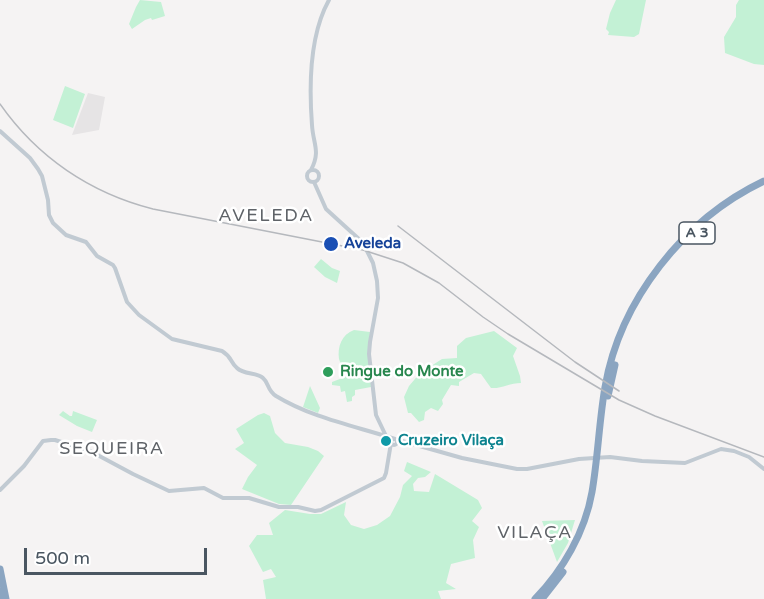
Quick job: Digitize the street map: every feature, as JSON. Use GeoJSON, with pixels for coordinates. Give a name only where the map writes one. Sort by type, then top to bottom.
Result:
{"type":"FeatureCollection","features":[{"type":"Feature","properties":{"kind":"highway","name":"A 3"},"geometry":{"type":"LineString","coordinates":[[535,599],[567,557],[586,514],[592,493],[604,407],[621,347],[643,296],[667,257],[696,228],[736,197],[764,182]]}},
{"type":"Feature","properties":{"kind":"highway","name":"A 3"},"geometry":{"type":"LineString","coordinates":[[643,296],[669,262],[698,231],[737,201],[764,186]]}},
{"type":"Feature","properties":{"kind":"highway","name":"A 3"},"geometry":{"type":"LineString","coordinates":[[542,599],[571,560],[591,515],[599,474],[604,407]]}},
{"type":"Feature","properties":{"kind":"highway"},"geometry":{"type":"LineString","coordinates":[[0,569],[6,599]]}},
{"type":"Feature","properties":{"kind":"highway"},"geometry":{"type":"LineString","coordinates":[[0,591],[1,599]]}},
{"type":"Feature","properties":{"kind":"street"},"geometry":{"type":"LineString","coordinates":[[329,0],[319,28],[314,52],[311,105],[316,148],[314,164],[307,178],[315,183],[326,209],[360,240],[373,263],[378,298],[369,354],[376,415],[386,436]]}},
{"type":"Feature","properties":{"kind":"street"},"geometry":{"type":"LineString","coordinates":[[0,130],[30,158],[42,176],[49,215],[53,223],[66,234],[86,242],[97,256],[116,268],[124,294],[139,315],[172,339],[222,351],[229,355],[237,369],[263,378],[273,394],[322,417],[386,436],[394,442],[407,443],[462,458],[517,469],[610,457],[679,463],[692,461],[716,450],[727,449],[748,457],[764,469]]}},
{"type":"Feature","properties":{"kind":"street"},"geometry":{"type":"LineString","coordinates":[[314,164],[319,176],[315,183]]}},
{"type":"Feature","properties":{"kind":"street"},"geometry":{"type":"LineString","coordinates":[[311,170],[316,171]]}},
{"type":"Feature","properties":{"kind":"street"},"geometry":{"type":"LineString","coordinates":[[0,490],[24,466],[43,441],[56,440],[90,451],[169,491],[204,488],[223,498],[249,498],[279,507],[298,507],[315,511],[327,508],[384,478],[394,442]]}},
{"type":"Feature","properties":{"kind":"shaded area"},"geometry":{"type":"Polygon","coordinates":[[[88,93],[105,97],[99,130],[72,135],[88,93]]]}},
{"type":"Feature","properties":{"kind":"green space"},"geometry":{"type":"Polygon","coordinates":[[[140,0],[161,2],[165,16],[145,20],[132,29],[129,24],[140,0]]]}},
{"type":"Feature","properties":{"kind":"green space"},"geometry":{"type":"Polygon","coordinates":[[[616,0],[646,0],[639,34],[634,37],[608,35],[609,32],[606,29],[616,0]]]}},
{"type":"Feature","properties":{"kind":"green space"},"geometry":{"type":"Polygon","coordinates":[[[739,0],[764,0],[764,65],[754,64],[725,53],[724,37],[736,17],[736,5],[739,0]]]}},
{"type":"Feature","properties":{"kind":"green space"},"geometry":{"type":"Polygon","coordinates":[[[65,86],[85,94],[73,128],[53,120],[65,86]]]}},
{"type":"Feature","properties":{"kind":"green space"},"geometry":{"type":"Polygon","coordinates":[[[321,259],[340,271],[337,283],[325,277],[314,267],[321,259]]]}},
{"type":"Feature","properties":{"kind":"green space"},"geometry":{"type":"Polygon","coordinates":[[[354,330],[370,332],[368,349],[371,387],[355,390],[352,401],[347,402],[345,391],[341,392],[340,386],[332,385],[332,382],[345,377],[339,359],[339,350],[343,338],[354,330]]]}},
{"type":"Feature","properties":{"kind":"green space"},"geometry":{"type":"Polygon","coordinates":[[[494,331],[517,348],[513,356],[521,383],[491,388],[481,374],[474,373],[459,382],[459,386],[451,385],[438,411],[431,408],[425,412],[424,420],[419,422],[411,413],[408,413],[404,397],[409,386],[420,373],[442,359],[457,358],[457,346],[466,338],[494,331]]]}},
{"type":"Feature","properties":{"kind":"green space"},"geometry":{"type":"Polygon","coordinates":[[[310,386],[320,408],[318,413],[303,407],[310,386]]]}},
{"type":"Feature","properties":{"kind":"green space"},"geometry":{"type":"Polygon","coordinates":[[[63,411],[70,416],[73,411],[97,420],[92,432],[59,415],[63,411]]]}},
{"type":"Feature","properties":{"kind":"green space"},"geometry":{"type":"Polygon","coordinates":[[[264,413],[270,416],[275,433],[285,443],[308,447],[324,456],[291,505],[279,504],[242,489],[257,465],[235,449],[244,443],[236,429],[264,413]]]}},
{"type":"Feature","properties":{"kind":"green space"},"geometry":{"type":"Polygon","coordinates":[[[407,462],[431,472],[425,477],[418,478],[413,484],[414,491],[429,492],[435,474],[478,500],[482,508],[472,521],[479,527],[473,540],[475,558],[451,564],[446,583],[456,589],[438,591],[441,599],[266,599],[263,580],[276,577],[271,569],[263,572],[249,546],[257,535],[273,535],[269,523],[285,510],[321,514],[346,502],[344,515],[351,525],[364,529],[377,525],[390,516],[400,497],[403,485],[412,476],[404,471],[407,462]]]}},
{"type":"Feature","properties":{"kind":"green space"},"geometry":{"type":"Polygon","coordinates":[[[575,520],[568,543],[557,562],[542,521],[575,520]]]}},
{"type":"Feature","properties":{"kind":"railway"},"geometry":{"type":"LineString","coordinates":[[0,104],[31,141],[48,156],[87,183],[108,193],[153,209],[363,250],[403,263],[439,283],[508,334],[619,400],[764,457]]}},
{"type":"Feature","properties":{"kind":"railway"},"geometry":{"type":"LineString","coordinates":[[398,226],[575,362],[619,391]]}},
{"type":"Feature","properties":{"kind":"place","name":"Aveleda"},"geometry":{"type":"Point","coordinates":[331,244]}},
{"type":"Feature","properties":{"kind":"place","name":"Ringue do Monte"},"geometry":{"type":"Point","coordinates":[328,372]}},
{"type":"Feature","properties":{"kind":"place","name":"Cruzeiro Vilaça"},"geometry":{"type":"Point","coordinates":[386,441]}},
{"type":"Feature","properties":{"kind":"district","name":"AVELEDA"},"geometry":{"type":"Point","coordinates":[266,216]}},
{"type":"Feature","properties":{"kind":"district","name":"SEQUEIRA"},"geometry":{"type":"Point","coordinates":[112,449]}},
{"type":"Feature","properties":{"kind":"district","name":"VILAÇA"},"geometry":{"type":"Point","coordinates":[535,533]}}]}
